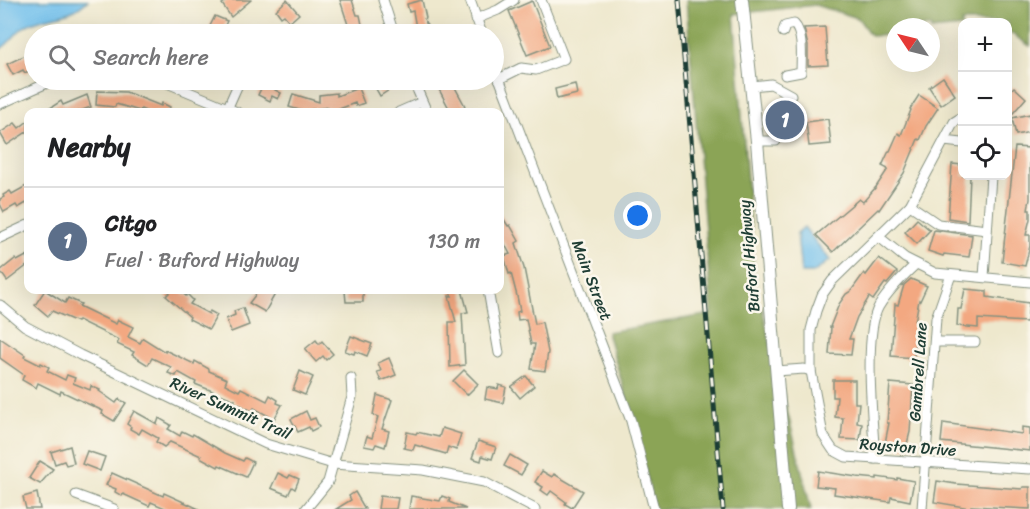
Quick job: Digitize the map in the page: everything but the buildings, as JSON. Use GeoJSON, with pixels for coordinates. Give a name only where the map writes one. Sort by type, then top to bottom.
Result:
{"type":"FeatureCollection","features":[{"type":"Feature","properties":{"kind":"main road","name":"Buford Highway"},"geometry":{"type":"LineString","coordinates":[[742,0],[757,141],[788,509]]}},
{"type":"Feature","properties":{"kind":"street"},"geometry":{"type":"LineString","coordinates":[[383,0],[391,24]]}},
{"type":"Feature","properties":{"kind":"street"},"geometry":{"type":"LineString","coordinates":[[470,0],[478,24]]}},
{"type":"Feature","properties":{"kind":"street"},"geometry":{"type":"LineString","coordinates":[[476,19],[514,0]]}},
{"type":"Feature","properties":{"kind":"street"},"geometry":{"type":"LineString","coordinates":[[504,76],[521,68],[536,70],[564,59],[541,0]]}},
{"type":"Feature","properties":{"kind":"street"},"geometry":{"type":"LineString","coordinates":[[752,86],[771,84],[785,72],[801,72],[798,28],[794,24],[785,26],[783,32]]}},
{"type":"Feature","properties":{"kind":"street"},"geometry":{"type":"LineString","coordinates":[[771,84],[791,95]]}},
{"type":"Feature","properties":{"kind":"street"},"geometry":{"type":"LineString","coordinates":[[0,104],[32,90]]}},
{"type":"Feature","properties":{"kind":"street"},"geometry":{"type":"LineString","coordinates":[[185,90],[228,107],[236,90]]}},
{"type":"Feature","properties":{"kind":"street"},"geometry":{"type":"LineString","coordinates":[[417,90],[425,108]]}},
{"type":"Feature","properties":{"kind":"street","name":"Main Street"},"geometry":{"type":"LineString","coordinates":[[503,90],[631,421],[654,509]]}},
{"type":"Feature","properties":{"kind":"street"},"geometry":{"type":"LineString","coordinates":[[408,108],[422,102]]}},
{"type":"Feature","properties":{"kind":"street","name":"Royston Drive"},"geometry":{"type":"LineString","coordinates":[[958,120],[954,122],[910,205],[842,271],[822,295],[810,330],[811,371],[823,435],[828,445],[846,457],[1030,470]]}},
{"type":"Feature","properties":{"kind":"street"},"geometry":{"type":"LineString","coordinates":[[757,141],[776,141]]}},
{"type":"Feature","properties":{"kind":"street"},"geometry":{"type":"LineString","coordinates":[[944,141],[958,143]]}},
{"type":"Feature","properties":{"kind":"street"},"geometry":{"type":"LineString","coordinates":[[984,277],[991,180]]}},
{"type":"Feature","properties":{"kind":"street"},"geometry":{"type":"LineString","coordinates":[[910,205],[944,226],[987,230]]}},
{"type":"Feature","properties":{"kind":"street"},"geometry":{"type":"LineString","coordinates":[[0,238],[24,227]]}},
{"type":"Feature","properties":{"kind":"street"},"geometry":{"type":"LineString","coordinates":[[879,237],[905,258],[935,273],[1030,282]]}},
{"type":"Feature","properties":{"kind":"street"},"geometry":{"type":"LineString","coordinates":[[875,459],[870,347],[872,325],[878,307],[896,283],[916,264]]}},
{"type":"Feature","properties":{"kind":"street","name":"Gambrell Lane"},"geometry":{"type":"LineString","coordinates":[[922,509],[934,342],[938,310],[951,275]]}},
{"type":"Feature","properties":{"kind":"street"},"geometry":{"type":"LineString","coordinates":[[489,294],[499,353]]}},
{"type":"Feature","properties":{"kind":"street","name":"River Summit Trail"},"geometry":{"type":"LineString","coordinates":[[0,306],[25,326],[100,365],[266,444],[333,464],[423,470],[484,482],[535,509]]}},
{"type":"Feature","properties":{"kind":"street"},"geometry":{"type":"LineString","coordinates":[[934,342],[975,342]]}},
{"type":"Feature","properties":{"kind":"street"},"geometry":{"type":"LineString","coordinates":[[776,371],[804,369],[811,371]]}},
{"type":"Feature","properties":{"kind":"street"},"geometry":{"type":"LineString","coordinates":[[306,509],[328,482],[352,397],[351,378]]}},
{"type":"Feature","properties":{"kind":"street"},"geometry":{"type":"LineString","coordinates":[[76,495],[114,509]]}},
{"type":"Feature","properties":{"kind":"green space"},"geometry":{"type":"Polygon","coordinates":[[[686,0],[1030,0],[1030,46],[1012,34],[1012,18],[958,18],[958,27],[940,29],[940,18],[886,18],[886,35],[871,36],[858,18],[815,5],[734,14],[757,308],[762,308],[811,509],[654,509],[636,430],[607,332],[712,314],[686,0]]]}},
{"type":"Feature","properties":{"kind":"water"},"geometry":{"type":"Polygon","coordinates":[[[0,0],[88,0],[73,11],[24,24],[24,27],[0,49],[0,0]]]}},
{"type":"Feature","properties":{"kind":"water"},"geometry":{"type":"Polygon","coordinates":[[[804,227],[830,260],[813,273],[801,273],[797,233],[804,227]]]}},
{"type":"Feature","properties":{"kind":"railway"},"geometry":{"type":"LineString","coordinates":[[679,0],[723,509]]}},
{"type":"Feature","properties":{"kind":"place","name":"Citgo"},"geometry":{"type":"Point","coordinates":[785,120]}}]}
